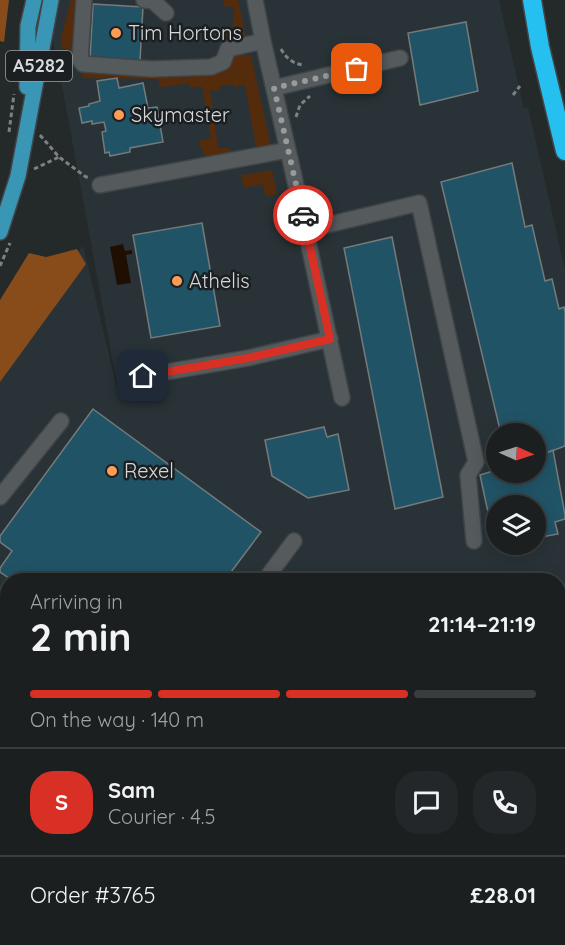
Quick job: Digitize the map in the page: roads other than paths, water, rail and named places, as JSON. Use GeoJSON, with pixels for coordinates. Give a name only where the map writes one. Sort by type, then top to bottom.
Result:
{"type":"FeatureCollection","features":[{"type":"Feature","properties":{"kind":"highway"},"geometry":{"type":"LineString","coordinates":[[526,0],[540,47],[565,151]]}},
{"type":"Feature","properties":{"kind":"highway"},"geometry":{"type":"LineString","coordinates":[[532,0],[540,47]]}},
{"type":"Feature","properties":{"kind":"main road","name":"A5282"},"geometry":{"type":"LineString","coordinates":[[33,134],[28,26],[34,0]]}},
{"type":"Feature","properties":{"kind":"main road","name":"A5282"},"geometry":{"type":"LineString","coordinates":[[0,232],[33,134],[51,0]]}},
{"type":"Feature","properties":{"kind":"street"},"geometry":{"type":"LineString","coordinates":[[84,0],[80,60],[82,64],[151,69],[211,67],[223,62],[228,49],[263,41]]}},
{"type":"Feature","properties":{"kind":"street"},"geometry":{"type":"LineString","coordinates":[[144,0],[153,1],[165,12]]}},
{"type":"Feature","properties":{"kind":"street"},"geometry":{"type":"LineString","coordinates":[[255,0],[293,172],[312,228],[342,398]]}},
{"type":"Feature","properties":{"kind":"street"},"geometry":{"type":"LineString","coordinates":[[274,88],[400,58]]}},
{"type":"Feature","properties":{"kind":"street"},"geometry":{"type":"LineString","coordinates":[[100,185],[288,150]]}},
{"type":"Feature","properties":{"kind":"street"},"geometry":{"type":"LineString","coordinates":[[312,228],[419,203],[477,462],[468,475],[474,540]]}},
{"type":"Feature","properties":{"kind":"street"},"geometry":{"type":"LineString","coordinates":[[143,376],[248,358],[330,339]]}},
{"type":"Feature","properties":{"kind":"street"},"geometry":{"type":"LineString","coordinates":[[0,497],[61,421]]}},
{"type":"Feature","properties":{"kind":"street"},"geometry":{"type":"LineString","coordinates":[[270,573],[294,541]]}},
{"type":"Feature","properties":{"kind":"place","name":"Tim Hortons"},"geometry":{"type":"Point","coordinates":[116,33]}},
{"type":"Feature","properties":{"kind":"place","name":"Skymaster"},"geometry":{"type":"Point","coordinates":[119,115]}},
{"type":"Feature","properties":{"kind":"place","name":"Athelis"},"geometry":{"type":"Point","coordinates":[177,281]}},
{"type":"Feature","properties":{"kind":"place","name":"Rexel"},"geometry":{"type":"Point","coordinates":[112,471]}}]}
